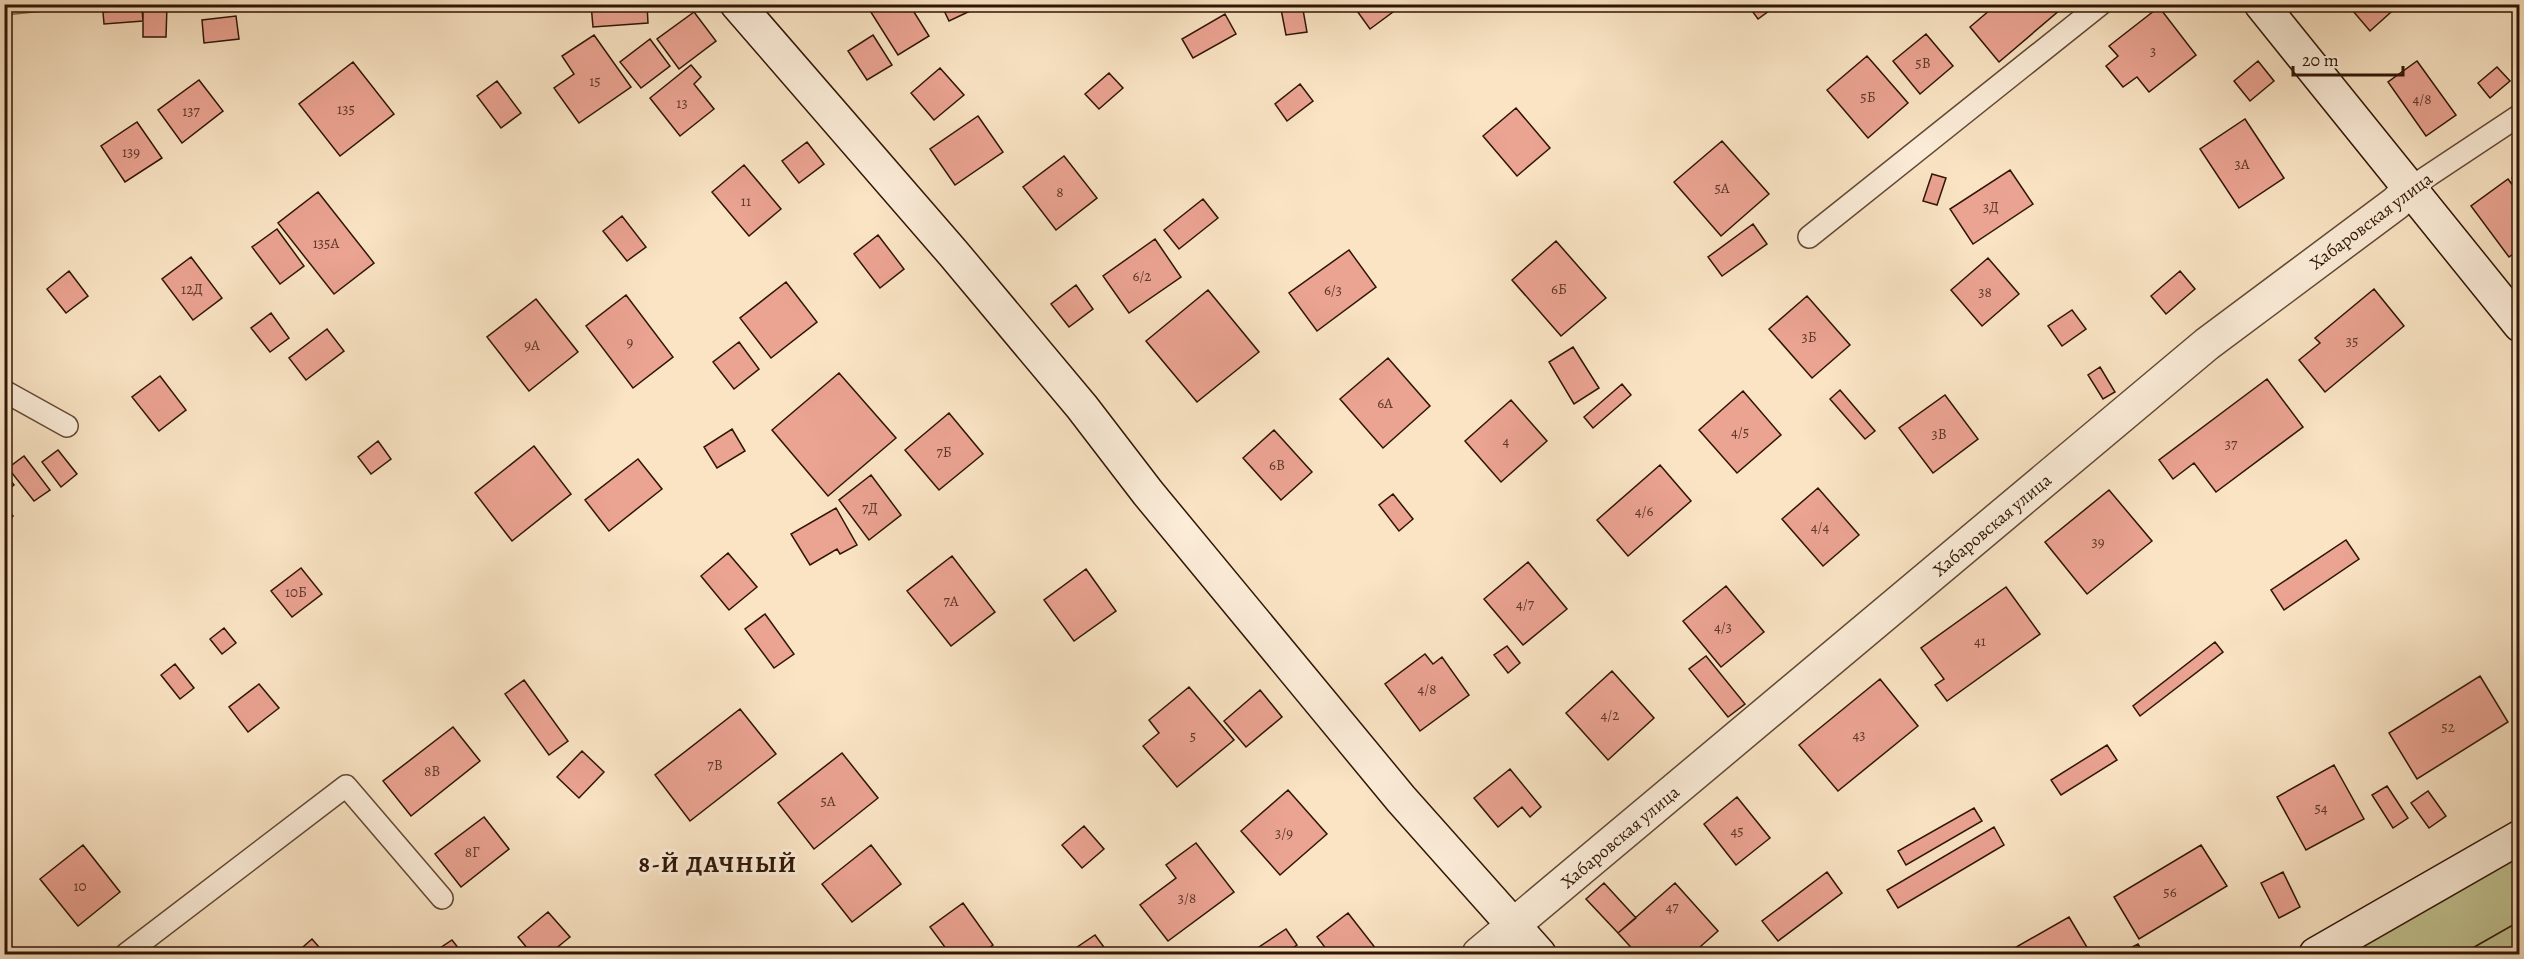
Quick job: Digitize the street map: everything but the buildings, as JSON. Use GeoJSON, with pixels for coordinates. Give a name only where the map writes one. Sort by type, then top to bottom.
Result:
{"type":"FeatureCollection","features":[{"type":"Feature","properties":{"kind":"main road"},"geometry":{"type":"LineString","coordinates":[[737,4],[953,253],[1082,407],[1148,493],[1401,799],[1539,954]]}},
{"type":"Feature","properties":{"kind":"main road"},"geometry":{"type":"LineString","coordinates":[[2261,4],[2517,317]]}},
{"type":"Feature","properties":{"kind":"main road","name":"Хабаровская улица"},"geometry":{"type":"LineString","coordinates":[[1479,954],[2207,344],[2396,203],[2410,188]]}},
{"type":"Feature","properties":{"kind":"main road"},"geometry":{"type":"LineString","coordinates":[[2316,954],[2520,837]]}},
{"type":"Feature","properties":{"kind":"lane"},"geometry":{"type":"LineString","coordinates":[[1809,237],[2101,4]]}},
{"type":"Feature","properties":{"kind":"lane","name":"Хабаровская улица"},"geometry":{"type":"LineString","coordinates":[[2410,188],[2520,115]]}},
{"type":"Feature","properties":{"kind":"lane"},"geometry":{"type":"LineString","coordinates":[[4,391],[68,426]]}},
{"type":"Feature","properties":{"kind":"lane"},"geometry":{"type":"LineString","coordinates":[[126,954],[346,786],[442,898]]}},
{"type":"Feature","properties":{"kind":"green space"},"geometry":{"type":"Polygon","coordinates":[[[5,4],[103,4],[103,5],[5,15],[5,4]]]}},
{"type":"Feature","properties":{"kind":"green space"},"geometry":{"type":"Polygon","coordinates":[[[2519,856],[2519,954],[2349,954],[2519,856]]]}},
{"type":"Feature","properties":{"kind":"tram line"},"geometry":{"type":"LineString","coordinates":[[2462,954],[2520,921]]}},
{"type":"Feature","properties":{"kind":"tram line"},"geometry":{"type":"LineString","coordinates":[[2503,954],[2520,945]]}},
{"type":"Feature","properties":{"kind":"district","name":"8-Й ДАЧНЫЙ"},"geometry":{"type":"Point","coordinates":[718,864]}}]}
